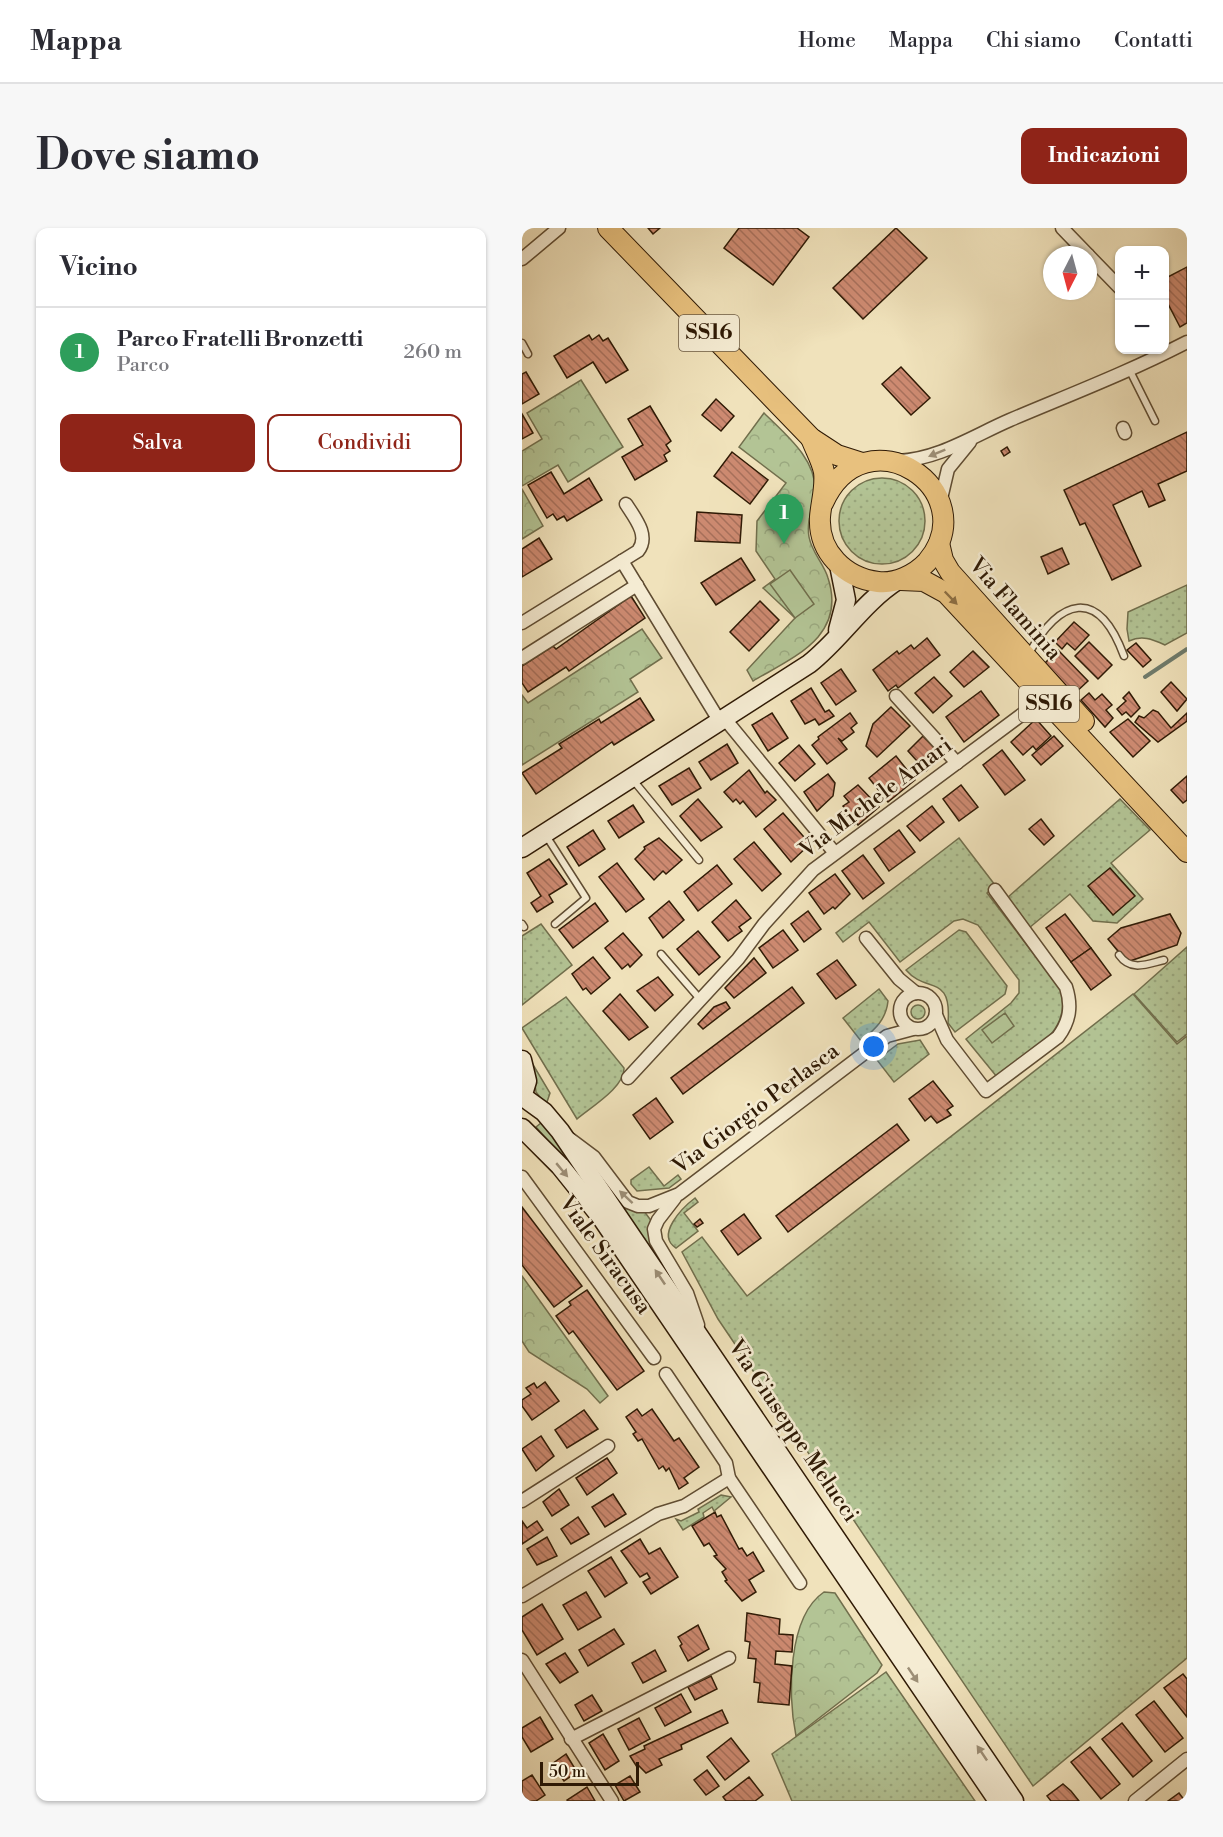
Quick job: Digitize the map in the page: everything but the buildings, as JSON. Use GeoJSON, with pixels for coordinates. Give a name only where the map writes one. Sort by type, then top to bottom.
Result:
{"type":"FeatureCollection","features":[{"type":"Feature","properties":{"kind":"main road","name":"SS16"},"geometry":{"type":"LineString","coordinates":[[608,228],[811,438],[837,455],[862,463],[891,461],[914,469],[927,481],[940,504],[942,530],[939,543],[923,566],[898,580],[882,582],[866,580],[851,574],[839,565],[830,554],[821,533],[824,472],[811,438]]}},
{"type":"Feature","properties":{"kind":"main road","name":"SS16"},"geometry":{"type":"LineString","coordinates":[[823,503],[838,478],[862,463]]}},
{"type":"Feature","properties":{"kind":"main road","name":"Via Flaminia"},"geometry":{"type":"LineString","coordinates":[[939,543],[943,560],[950,572],[1187,834]]}},
{"type":"Feature","properties":{"kind":"main road"},"geometry":{"type":"LineString","coordinates":[[835,638],[846,600],[839,565]]}},
{"type":"Feature","properties":{"kind":"main road"},"geometry":{"type":"LineString","coordinates":[[523,846],[632,779],[809,664],[825,652],[871,599],[898,580]]}},
{"type":"Feature","properties":{"kind":"main road","name":"Via Flaminia"},"geometry":{"type":"LineString","coordinates":[[898,580],[924,581],[946,592],[1187,852]]}},
{"type":"Feature","properties":{"kind":"main road"},"geometry":{"type":"LineString","coordinates":[[522,1060],[527,1081],[522,1097]]}},
{"type":"Feature","properties":{"kind":"main road","name":"Via Giuseppe Melucci"},"geometry":{"type":"LineString","coordinates":[[522,1097],[544,1112],[560,1131],[1014,1801]]}},
{"type":"Feature","properties":{"kind":"main road","name":"Via Giuseppe Melucci"},"geometry":{"type":"LineString","coordinates":[[522,1128],[560,1166],[608,1227],[998,1801]]}},
{"type":"Feature","properties":{"kind":"street"},"geometry":{"type":"LineString","coordinates":[[522,259],[559,228]]}},
{"type":"Feature","properties":{"kind":"street"},"geometry":{"type":"LineString","coordinates":[[1062,228],[1079,246]]}},
{"type":"Feature","properties":{"kind":"street"},"geometry":{"type":"LineString","coordinates":[[1097,265],[1115,284]]}},
{"type":"Feature","properties":{"kind":"street"},"geometry":{"type":"LineString","coordinates":[[1169,350],[1187,342]]}},
{"type":"Feature","properties":{"kind":"street"},"geometry":{"type":"LineString","coordinates":[[891,461],[926,458],[1159,354]]}},
{"type":"Feature","properties":{"kind":"street"},"geometry":{"type":"LineString","coordinates":[[940,504],[953,460],[978,433]]}},
{"type":"Feature","properties":{"kind":"street"},"geometry":{"type":"LineString","coordinates":[[522,623],[638,551],[643,539],[627,504]]}},
{"type":"Feature","properties":{"kind":"street"},"geometry":{"type":"LineString","coordinates":[[622,561],[722,720],[834,852]]}},
{"type":"Feature","properties":{"kind":"street"},"geometry":{"type":"LineString","coordinates":[[522,658],[637,585]]}},
{"type":"Feature","properties":{"kind":"street"},"geometry":{"type":"LineString","coordinates":[[896,696],[957,763]]}},
{"type":"Feature","properties":{"kind":"street","name":"Via Michele Amari"},"geometry":{"type":"LineString","coordinates":[[628,1078],[738,958],[764,924],[813,870],[834,852],[1044,698]]}},
{"type":"Feature","properties":{"kind":"street"},"geometry":{"type":"LineString","coordinates":[[866,938],[899,979],[916,993],[922,993],[933,1000],[936,1015],[947,1040],[986,1092],[1058,1037],[1069,1016],[1070,1001],[1066,987],[995,890]]}},
{"type":"Feature","properties":{"kind":"street"},"geometry":{"type":"LineString","coordinates":[[899,979],[903,1020],[947,1040]]}},
{"type":"Feature","properties":{"kind":"street","name":"Via Giorgio Perlasca"},"geometry":{"type":"LineString","coordinates":[[887,1036],[901,1007],[916,993]]}},
{"type":"Feature","properties":{"kind":"street"},"geometry":{"type":"LineString","coordinates":[[919,1029],[933,1023],[936,1015]]}},
{"type":"Feature","properties":{"kind":"street","name":"Via Giorgio Perlasca"},"geometry":{"type":"LineString","coordinates":[[704,1343],[687,1293],[656,1241],[654,1229],[658,1220],[679,1194],[887,1036],[919,1029]]}},
{"type":"Feature","properties":{"kind":"street","name":"Via Giorgio Perlasca"},"geometry":{"type":"LineString","coordinates":[[560,1131],[594,1157],[628,1202],[638,1206],[649,1206],[679,1194]]}},
{"type":"Feature","properties":{"kind":"street","name":"Viale Siracusa"},"geometry":{"type":"LineString","coordinates":[[522,1177],[654,1358]]}},
{"type":"Feature","properties":{"kind":"street"},"geometry":{"type":"LineString","coordinates":[[666,1374],[726,1463],[729,1478],[800,1582]]}},
{"type":"Feature","properties":{"kind":"street"},"geometry":{"type":"LineString","coordinates":[[522,1501],[608,1446]]}},
{"type":"Feature","properties":{"kind":"street"},"geometry":{"type":"LineString","coordinates":[[522,1596],[658,1514],[684,1506],[729,1478]]}},
{"type":"Feature","properties":{"kind":"street"},"geometry":{"type":"LineString","coordinates":[[571,1740],[729,1658]]}},
{"type":"Feature","properties":{"kind":"street"},"geometry":{"type":"LineString","coordinates":[[522,1660],[612,1801]]}},
{"type":"Feature","properties":{"kind":"street"},"geometry":{"type":"LineString","coordinates":[[1136,1801],[1187,1759]]}},
{"type":"Feature","properties":{"kind":"lane"},"geometry":{"type":"LineString","coordinates":[[522,343],[528,354]]}},
{"type":"Feature","properties":{"kind":"lane"},"geometry":{"type":"LineString","coordinates":[[1129,369],[1155,421]]}},
{"type":"Feature","properties":{"kind":"lane"},"geometry":{"type":"LineString","coordinates":[[1026,658],[1040,633],[1056,615],[1073,608],[1091,610],[1104,619],[1115,633],[1124,656]]}},
{"type":"Feature","properties":{"kind":"lane"},"geometry":{"type":"LineString","coordinates":[[632,779],[699,860]]}},
{"type":"Feature","properties":{"kind":"lane"},"geometry":{"type":"LineString","coordinates":[[544,834],[586,898],[555,924]]}},
{"type":"Feature","properties":{"kind":"lane"},"geometry":{"type":"LineString","coordinates":[[661,954],[700,1000]]}},
{"type":"Feature","properties":{"kind":"lane"},"geometry":{"type":"LineString","coordinates":[[1119,955],[1128,965],[1137,967],[1164,960]]}},
{"type":"Feature","properties":{"kind":"green space"},"geometry":{"type":"Polygon","coordinates":[[[581,380],[623,447],[568,482],[558,465],[522,486],[522,451],[542,439],[527,413],[581,380]]]}},
{"type":"Feature","properties":{"kind":"green space"},"geometry":{"type":"Polygon","coordinates":[[[764,413],[798,448],[811,469],[815,492],[809,537],[828,578],[832,598],[830,615],[823,630],[813,642],[785,663],[753,681],[747,670],[795,618],[763,588],[775,579],[756,551],[757,521],[786,483],[739,447],[764,413]]]}},
{"type":"Feature","properties":{"kind":"green space"},"geometry":{"type":"Polygon","coordinates":[[[882,478],[906,485],[918,497],[925,521],[918,545],[906,557],[882,564],[858,557],[846,545],[839,521],[846,497],[858,485],[882,478]]]}},
{"type":"Feature","properties":{"kind":"green space"},"geometry":{"type":"Polygon","coordinates":[[[522,489],[543,526],[522,539],[522,489]]]}},
{"type":"Feature","properties":{"kind":"green space"},"geometry":{"type":"Polygon","coordinates":[[[790,570],[814,604],[795,618],[770,584],[790,570]]]}},
{"type":"Feature","properties":{"kind":"green space"},"geometry":{"type":"Polygon","coordinates":[[[1187,585],[1187,633],[1165,645],[1147,638],[1129,641],[1128,612],[1187,585]]]}},
{"type":"Feature","properties":{"kind":"green space"},"geometry":{"type":"Polygon","coordinates":[[[642,629],[662,658],[630,679],[638,692],[522,765],[522,695],[528,703],[642,629]]]}},
{"type":"Feature","properties":{"kind":"green space"},"geometry":{"type":"Polygon","coordinates":[[[1120,799],[1150,830],[1111,863],[1143,899],[1117,923],[1093,921],[1070,894],[1029,928],[1007,898],[1120,799]]]}},
{"type":"Feature","properties":{"kind":"green space"},"geometry":{"type":"Polygon","coordinates":[[[959,838],[995,885],[987,893],[1060,988],[1063,1004],[1061,1017],[1055,1029],[1034,1050],[997,1077],[966,1039],[1011,1003],[1019,993],[1019,980],[978,925],[963,919],[954,921],[900,962],[869,922],[843,942],[836,933],[959,838]]]}},
{"type":"Feature","properties":{"kind":"green space"},"geometry":{"type":"Polygon","coordinates":[[[541,924],[572,965],[522,1005],[522,936],[541,924]]]}},
{"type":"Feature","properties":{"kind":"green space"},"geometry":{"type":"Polygon","coordinates":[[[959,930],[966,932],[1007,986],[1005,994],[955,1032],[948,1023],[948,1007],[942,991],[914,977],[906,970],[959,930]]]}},
{"type":"Feature","properties":{"kind":"green space"},"geometry":{"type":"Polygon","coordinates":[[[1187,947],[1187,1034],[1177,1042],[1134,994],[1187,947]]]}},
{"type":"Feature","properties":{"kind":"green space"},"geometry":{"type":"Polygon","coordinates":[[[879,989],[888,1001],[885,1014],[875,1028],[861,1041],[843,1018],[879,989]]]}},
{"type":"Feature","properties":{"kind":"green space"},"geometry":{"type":"Polygon","coordinates":[[[1133,994],[1177,1044],[1187,1036],[1187,1658],[1033,1786],[718,1319],[682,1252],[702,1237],[747,1296],[1133,994]]]}},
{"type":"Feature","properties":{"kind":"green space"},"geometry":{"type":"Polygon","coordinates":[[[566,997],[624,1068],[623,1075],[613,1089],[577,1119],[522,1028],[566,997]]]}},
{"type":"Feature","properties":{"kind":"green space"},"geometry":{"type":"Polygon","coordinates":[[[915,1005],[921,1005],[925,1012],[921,1019],[915,1019],[911,1015],[911,1009],[915,1005]]]}},
{"type":"Feature","properties":{"kind":"green space"},"geometry":{"type":"Polygon","coordinates":[[[1005,1013],[1014,1026],[992,1043],[982,1030],[1005,1013]]]}},
{"type":"Feature","properties":{"kind":"green space"},"geometry":{"type":"Polygon","coordinates":[[[920,1040],[929,1054],[894,1082],[877,1060],[898,1044],[920,1040]]]}},
{"type":"Feature","properties":{"kind":"green space"},"geometry":{"type":"Polygon","coordinates":[[[532,1063],[550,1093],[546,1105],[536,1092],[532,1063]]]}},
{"type":"Feature","properties":{"kind":"green space"},"geometry":{"type":"Polygon","coordinates":[[[541,1123],[555,1138],[596,1196],[536,1127],[541,1123]]]}},
{"type":"Feature","properties":{"kind":"green space"},"geometry":{"type":"Polygon","coordinates":[[[649,1167],[664,1186],[678,1175],[681,1179],[669,1188],[637,1191],[631,1184],[631,1180],[649,1167]]]}},
{"type":"Feature","properties":{"kind":"green space"},"geometry":{"type":"Polygon","coordinates":[[[608,1187],[628,1207],[644,1211],[652,1222],[651,1243],[656,1256],[668,1274],[608,1187]]]}},
{"type":"Feature","properties":{"kind":"green space"},"geometry":{"type":"Polygon","coordinates":[[[695,1198],[698,1202],[684,1213],[698,1231],[676,1248],[668,1236],[670,1229],[678,1214],[695,1198]]]}},
{"type":"Feature","properties":{"kind":"green space"},"geometry":{"type":"Polygon","coordinates":[[[522,1276],[608,1396],[600,1403],[587,1389],[529,1352],[522,1341],[522,1276]]]}},
{"type":"Feature","properties":{"kind":"green space"},"geometry":{"type":"Polygon","coordinates":[[[721,1495],[731,1497],[714,1511],[712,1507],[703,1513],[704,1517],[683,1530],[676,1519],[681,1521],[699,1512],[698,1509],[721,1495]]]}},
{"type":"Feature","properties":{"kind":"green space"},"geometry":{"type":"Polygon","coordinates":[[[824,1592],[835,1593],[882,1665],[877,1673],[796,1736],[792,1700],[793,1658],[803,1619],[812,1604],[824,1592]]]}},
{"type":"Feature","properties":{"kind":"green space"},"geometry":{"type":"Polygon","coordinates":[[[886,1672],[975,1801],[792,1801],[772,1754],[886,1672]]]}},
{"type":"Feature","properties":{"kind":"waterway"},"geometry":{"type":"LineString","coordinates":[[1145,677],[1187,649]]}},
{"type":"Feature","properties":{"kind":"place","name":"Parco Fratelli Bronzetti"},"geometry":{"type":"Point","coordinates":[784,544]}}]}
